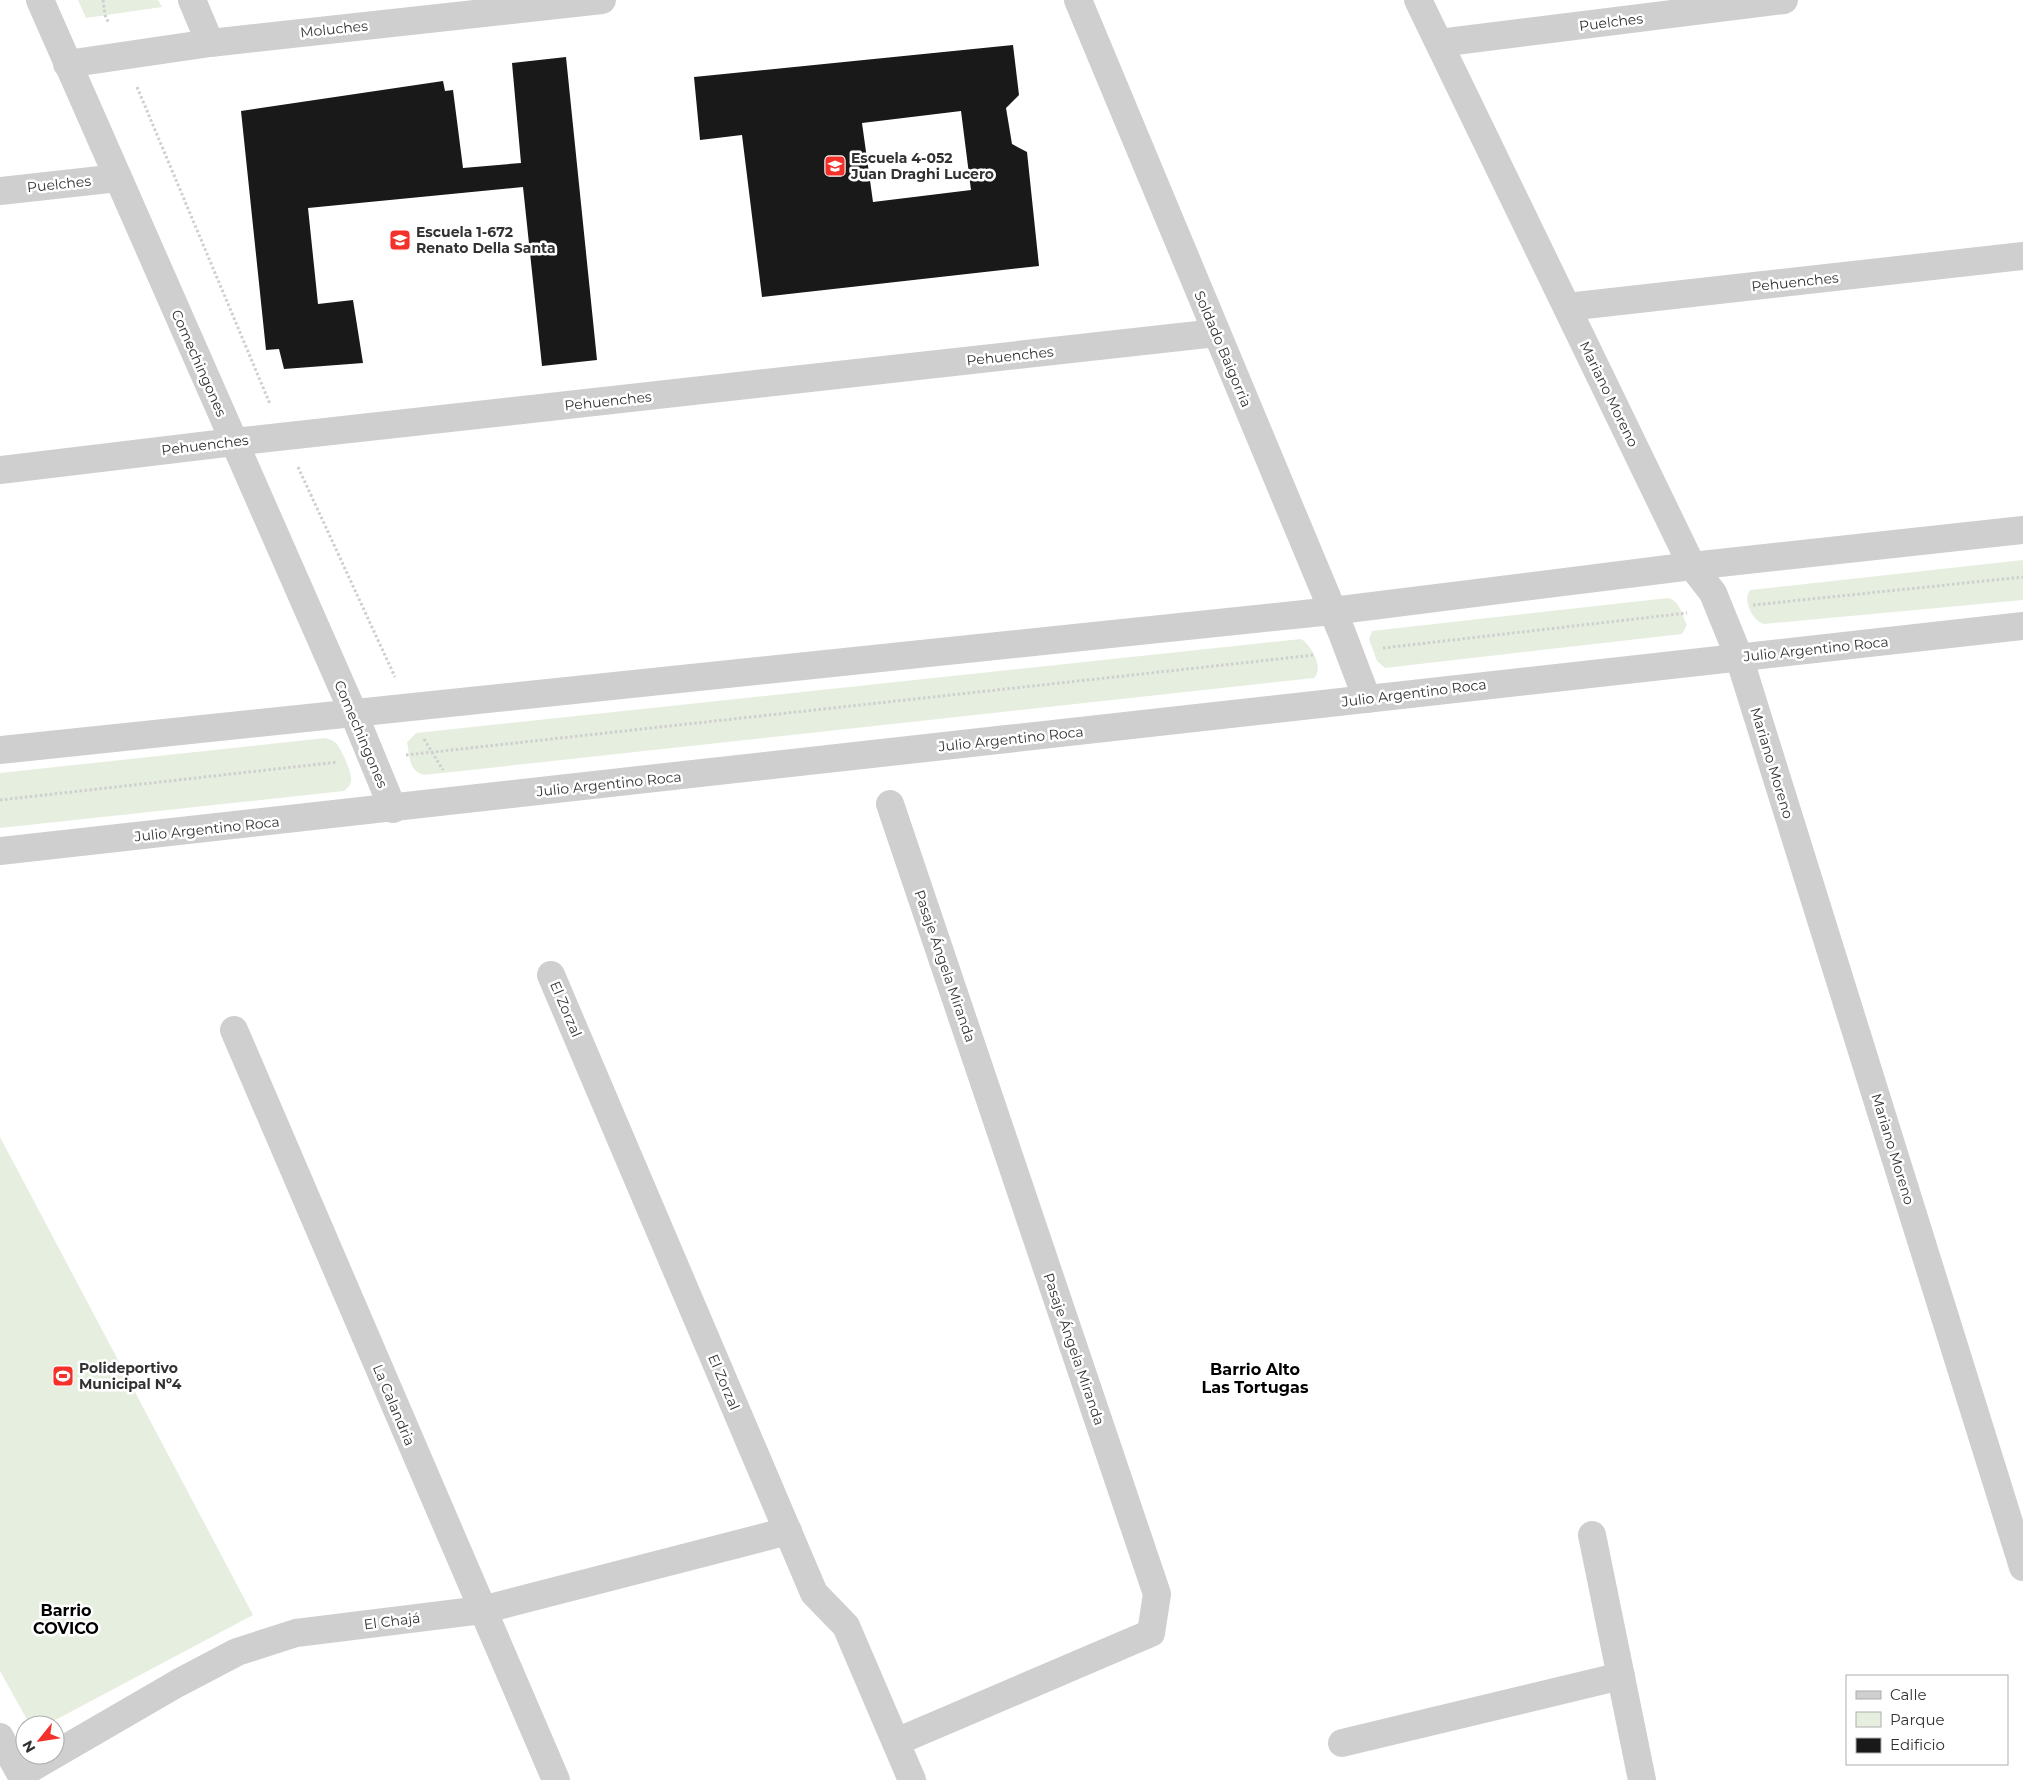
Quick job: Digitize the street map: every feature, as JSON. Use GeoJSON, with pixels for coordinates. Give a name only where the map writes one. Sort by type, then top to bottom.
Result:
{"type":"FeatureCollection","features":[{"type":"Feature","properties":{"kind":"street","name":"Comechingones"},"geometry":{"type":"LineString","coordinates":[[40,0],[353,712],[393,809]]}},
{"type":"Feature","properties":{"kind":"street"},"geometry":{"type":"LineString","coordinates":[[192,0],[210,43]]}},
{"type":"Feature","properties":{"kind":"street","name":"Moluches"},"geometry":{"type":"LineString","coordinates":[[67,64],[210,43],[494,6],[602,0]]}},
{"type":"Feature","properties":{"kind":"street","name":"Soldado Baigorria"},"geometry":{"type":"LineString","coordinates":[[1078,0],[1367,699]]}},
{"type":"Feature","properties":{"kind":"street","name":"Mariano Moreno"},"geometry":{"type":"LineString","coordinates":[[1418,0],[1692,566],[1712,593],[1739,657],[2023,1567]]}},
{"type":"Feature","properties":{"kind":"street","name":"Puelches"},"geometry":{"type":"LineString","coordinates":[[1438,43],[1784,0]]}},
{"type":"Feature","properties":{"kind":"street","name":"Puelches"},"geometry":{"type":"LineString","coordinates":[[0,191],[118,178]]}},
{"type":"Feature","properties":{"kind":"street","name":"Pehuenches"},"geometry":{"type":"LineString","coordinates":[[1567,307],[2023,256]]}},
{"type":"Feature","properties":{"kind":"street","name":"Pehuenches"},"geometry":{"type":"LineString","coordinates":[[0,470],[284,436],[1216,333]]}},
{"type":"Feature","properties":{"kind":"street"},"geometry":{"type":"LineString","coordinates":[[0,750],[1332,611],[1692,566],[2023,530]]}},
{"type":"Feature","properties":{"kind":"street","name":"Julio Argentino Roca"},"geometry":{"type":"LineString","coordinates":[[0,851],[393,809],[2023,626]]}},
{"type":"Feature","properties":{"kind":"street","name":"Pasaje Ángela Miranda"},"geometry":{"type":"LineString","coordinates":[[890,804],[1157,1594],[1151,1633],[896,1742]]}},
{"type":"Feature","properties":{"kind":"street","name":"El Zorzal"},"geometry":{"type":"LineString","coordinates":[[551,975],[814,1594],[846,1626],[912,1780]]}},
{"type":"Feature","properties":{"kind":"street","name":"La Calandria"},"geometry":{"type":"LineString","coordinates":[[234,1030],[556,1780]]}},
{"type":"Feature","properties":{"kind":"street","name":"El Chajá"},"geometry":{"type":"LineString","coordinates":[[23,1777],[178,1684],[237,1652],[296,1633],[482,1610],[788,1531]]}},
{"type":"Feature","properties":{"kind":"street"},"geometry":{"type":"LineString","coordinates":[[1592,1535],[1642,1780]]}},
{"type":"Feature","properties":{"kind":"street"},"geometry":{"type":"LineString","coordinates":[[1342,1743],[1621,1676]]}},
{"type":"Feature","properties":{"kind":"street"},"geometry":{"type":"LineString","coordinates":[[0,1736],[23,1777]]}},
{"type":"Feature","properties":{"kind":"path"},"geometry":{"type":"LineString","coordinates":[[103,0],[105,15],[284,436],[420,732],[447,777]]}},
{"type":"Feature","properties":{"kind":"path"},"geometry":{"type":"LineString","coordinates":[[0,800],[1349,652],[1719,609],[2023,577]]}},
{"type":"Feature","properties":{"kind":"green space"},"geometry":{"type":"Polygon","coordinates":[[[78,0],[158,0],[162,7],[86,18],[78,0]]]}},
{"type":"Feature","properties":{"kind":"green space"},"geometry":{"type":"Polygon","coordinates":[[[2023,560],[2023,600],[1764,624],[1753,615],[1747,599],[1750,590],[2023,560]]]}},
{"type":"Feature","properties":{"kind":"green space"},"geometry":{"type":"Polygon","coordinates":[[[1668,598],[1678,605],[1687,625],[1682,634],[1385,668],[1377,661],[1369,639],[1372,631],[1668,598]]]}},
{"type":"Feature","properties":{"kind":"green space"},"geometry":{"type":"Polygon","coordinates":[[[1301,639],[1313,652],[1317,663],[1317,674],[1314,678],[424,775],[412,766],[407,742],[416,733],[1301,639]]]}},
{"type":"Feature","properties":{"kind":"green space"},"geometry":{"type":"Polygon","coordinates":[[[325,738],[336,743],[348,767],[351,782],[344,791],[0,828],[0,773],[325,738]]]}},
{"type":"Feature","properties":{"kind":"green space","name":"Polideportivo Municipal Nº4"},"geometry":{"type":"Polygon","coordinates":[[[0,1137],[253,1615],[65,1715],[24,1715],[0,1671],[0,1137]]]}},
{"type":"Feature","properties":{"kind":"building"},"geometry":{"type":"Polygon","coordinates":[[[1013,45],[1019,95],[1006,108],[1012,144],[1027,152],[1039,266],[762,297],[742,135],[700,140],[694,77],[1013,45]],[[961,111],[862,123],[873,202],[971,190],[961,111]]]}},
{"type":"Feature","properties":{"kind":"building"},"geometry":{"type":"Polygon","coordinates":[[[566,57],[597,360],[542,366],[523,187],[308,208],[318,304],[353,300],[363,363],[284,369],[279,349],[266,350],[241,111],[443,81],[445,91],[453,90],[463,168],[521,163],[512,63],[566,57]]]}},
{"type":"Feature","properties":{"kind":"place","name":"Escuela 4-052 Juan Draghi Lucero"},"geometry":{"type":"Point","coordinates":[835,166]}},
{"type":"Feature","properties":{"kind":"place","name":"Escuela 1-672 Renato Della Santa"},"geometry":{"type":"Point","coordinates":[400,240]}},
{"type":"Feature","properties":{"kind":"place","name":"Polideportivo Municipal Nº4"},"geometry":{"type":"Point","coordinates":[63,1376]}},
{"type":"Feature","properties":{"kind":"district","name":"Barrio Alto Las Tortugas"},"geometry":{"type":"Point","coordinates":[1255,1378]}},
{"type":"Feature","properties":{"kind":"district","name":"Barrio COVICO"},"geometry":{"type":"Point","coordinates":[66,1619]}}]}
